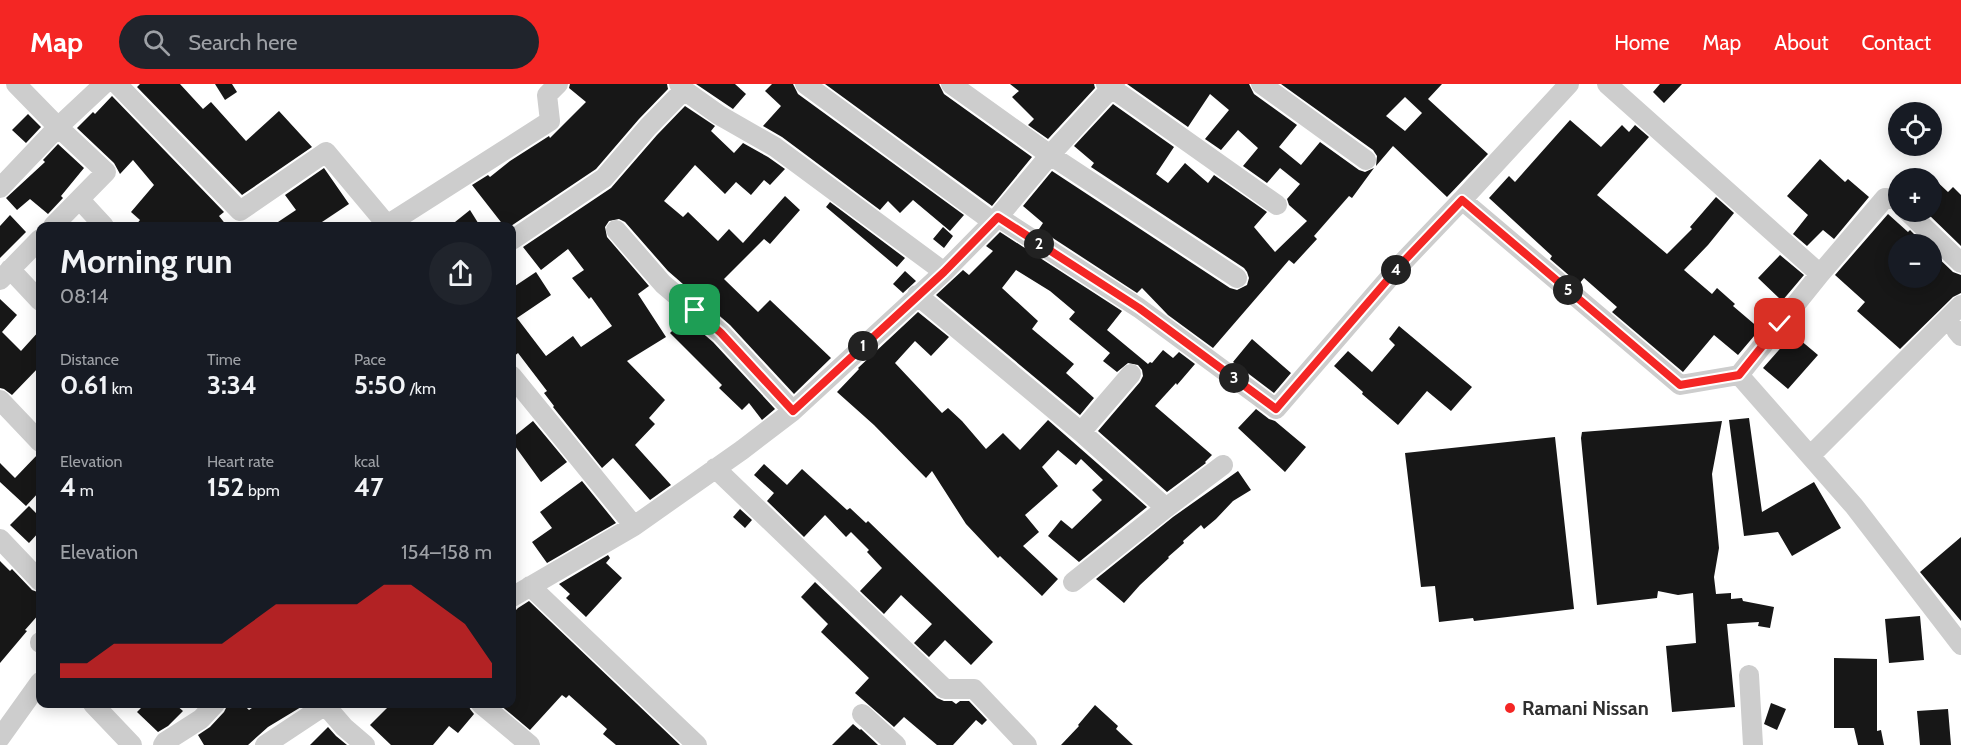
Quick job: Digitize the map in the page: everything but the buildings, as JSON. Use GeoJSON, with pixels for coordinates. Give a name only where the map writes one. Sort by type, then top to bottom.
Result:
{"type":"FeatureCollection","features":[{"type":"Feature","properties":{"kind":"street"},"geometry":{"type":"LineString","coordinates":[[16,84],[106,172],[57,222]]}},
{"type":"Feature","properties":{"kind":"street"},"geometry":{"type":"LineString","coordinates":[[0,188],[58,127],[105,84]]}},
{"type":"Feature","properties":{"kind":"street"},"geometry":{"type":"LineString","coordinates":[[117,84],[240,211],[326,152],[385,222]]}},
{"type":"Feature","properties":{"kind":"street"},"geometry":{"type":"LineString","coordinates":[[394,222],[550,121],[547,95],[558,84]]}},
{"type":"Feature","properties":{"kind":"street"},"geometry":{"type":"LineString","coordinates":[[805,84],[995,220],[1139,308],[1276,409],[1403,262],[1569,84]]}},
{"type":"Feature","properties":{"kind":"street"},"geometry":{"type":"LineString","coordinates":[[951,84],[1050,155],[1237,278]]}},
{"type":"Feature","properties":{"kind":"street"},"geometry":{"type":"LineString","coordinates":[[1261,84],[1366,160]]}},
{"type":"Feature","properties":{"kind":"street"},"geometry":{"type":"LineString","coordinates":[[1607,84],[1820,274]]}},
{"type":"Feature","properties":{"kind":"street"},"geometry":{"type":"LineString","coordinates":[[516,595],[634,526],[793,411],[944,272],[995,220],[1110,85],[1277,205]]}},
{"type":"Feature","properties":{"kind":"street"},"geometry":{"type":"LineString","coordinates":[[516,237],[604,178],[682,86],[719,115],[775,147],[944,272]]}},
{"type":"Feature","properties":{"kind":"street"},"geometry":{"type":"LineString","coordinates":[[1462,200],[1680,385],[1739,375],[1820,274],[1885,198],[1888,198]]}},
{"type":"Feature","properties":{"kind":"street"},"geometry":{"type":"LineString","coordinates":[[80,200],[100,222]]}},
{"type":"Feature","properties":{"kind":"street"},"geometry":{"type":"LineString","coordinates":[[1918,222],[1961,263]]}},
{"type":"Feature","properties":{"kind":"street"},"geometry":{"type":"LineString","coordinates":[[616,230],[663,284],[721,333],[793,411]]}},
{"type":"Feature","properties":{"kind":"street"},"geometry":{"type":"LineString","coordinates":[[36,243],[5,274],[36,298]]}},
{"type":"Feature","properties":{"kind":"street"},"geometry":{"type":"LineString","coordinates":[[917,295],[1081,432],[1166,507]]}},
{"type":"Feature","properties":{"kind":"street"},"geometry":{"type":"LineString","coordinates":[[1810,455],[1961,305]]}},
{"type":"Feature","properties":{"kind":"street"},"geometry":{"type":"LineString","coordinates":[[1081,432],[1131,374]]}},
{"type":"Feature","properties":{"kind":"street"},"geometry":{"type":"LineString","coordinates":[[1739,375],[1854,506],[1961,645]]}},
{"type":"Feature","properties":{"kind":"street"},"geometry":{"type":"LineString","coordinates":[[516,380],[634,526]]}},
{"type":"Feature","properties":{"kind":"street"},"geometry":{"type":"LineString","coordinates":[[0,400],[36,438]]}},
{"type":"Feature","properties":{"kind":"street"},"geometry":{"type":"LineString","coordinates":[[1073,582],[1166,507],[1223,465]]}},
{"type":"Feature","properties":{"kind":"street"},"geometry":{"type":"LineString","coordinates":[[715,468],[945,689],[974,689],[1027,745]]}},
{"type":"Feature","properties":{"kind":"street"},"geometry":{"type":"LineString","coordinates":[[0,539],[36,577]]}},
{"type":"Feature","properties":{"kind":"street"},"geometry":{"type":"LineString","coordinates":[[530,586],[697,745]]}},
{"type":"Feature","properties":{"kind":"street"},"geometry":{"type":"LineString","coordinates":[[1749,675],[1753,745]]}},
{"type":"Feature","properties":{"kind":"street"},"geometry":{"type":"LineString","coordinates":[[0,738],[36,688]]}},
{"type":"Feature","properties":{"kind":"street"},"geometry":{"type":"LineString","coordinates":[[97,708],[132,745]]}},
{"type":"Feature","properties":{"kind":"street"},"geometry":{"type":"LineString","coordinates":[[163,745],[201,719],[211,708]]}},
{"type":"Feature","properties":{"kind":"street"},"geometry":{"type":"LineString","coordinates":[[265,745],[320,708]]}},
{"type":"Feature","properties":{"kind":"street"},"geometry":{"type":"LineString","coordinates":[[329,708],[344,727],[365,745]]}},
{"type":"Feature","properties":{"kind":"street"},"geometry":{"type":"LineString","coordinates":[[486,708],[530,745]]}},
{"type":"Feature","properties":{"kind":"street"},"geometry":{"type":"LineString","coordinates":[[862,714],[896,745]]}},
{"type":"Feature","properties":{"kind":"place","name":"Ramani Nissan"},"geometry":{"type":"Point","coordinates":[1510,708]}},
{"type":"Feature","properties":{"kind":"route"},"geometry":{"type":"LineString","coordinates":[[695,310],[721,333],[793,411],[944,272],[998,217],[1139,308],[1276,409],[1403,262],[1462,200],[1680,385],[1739,375],[1780,324]]}}]}
